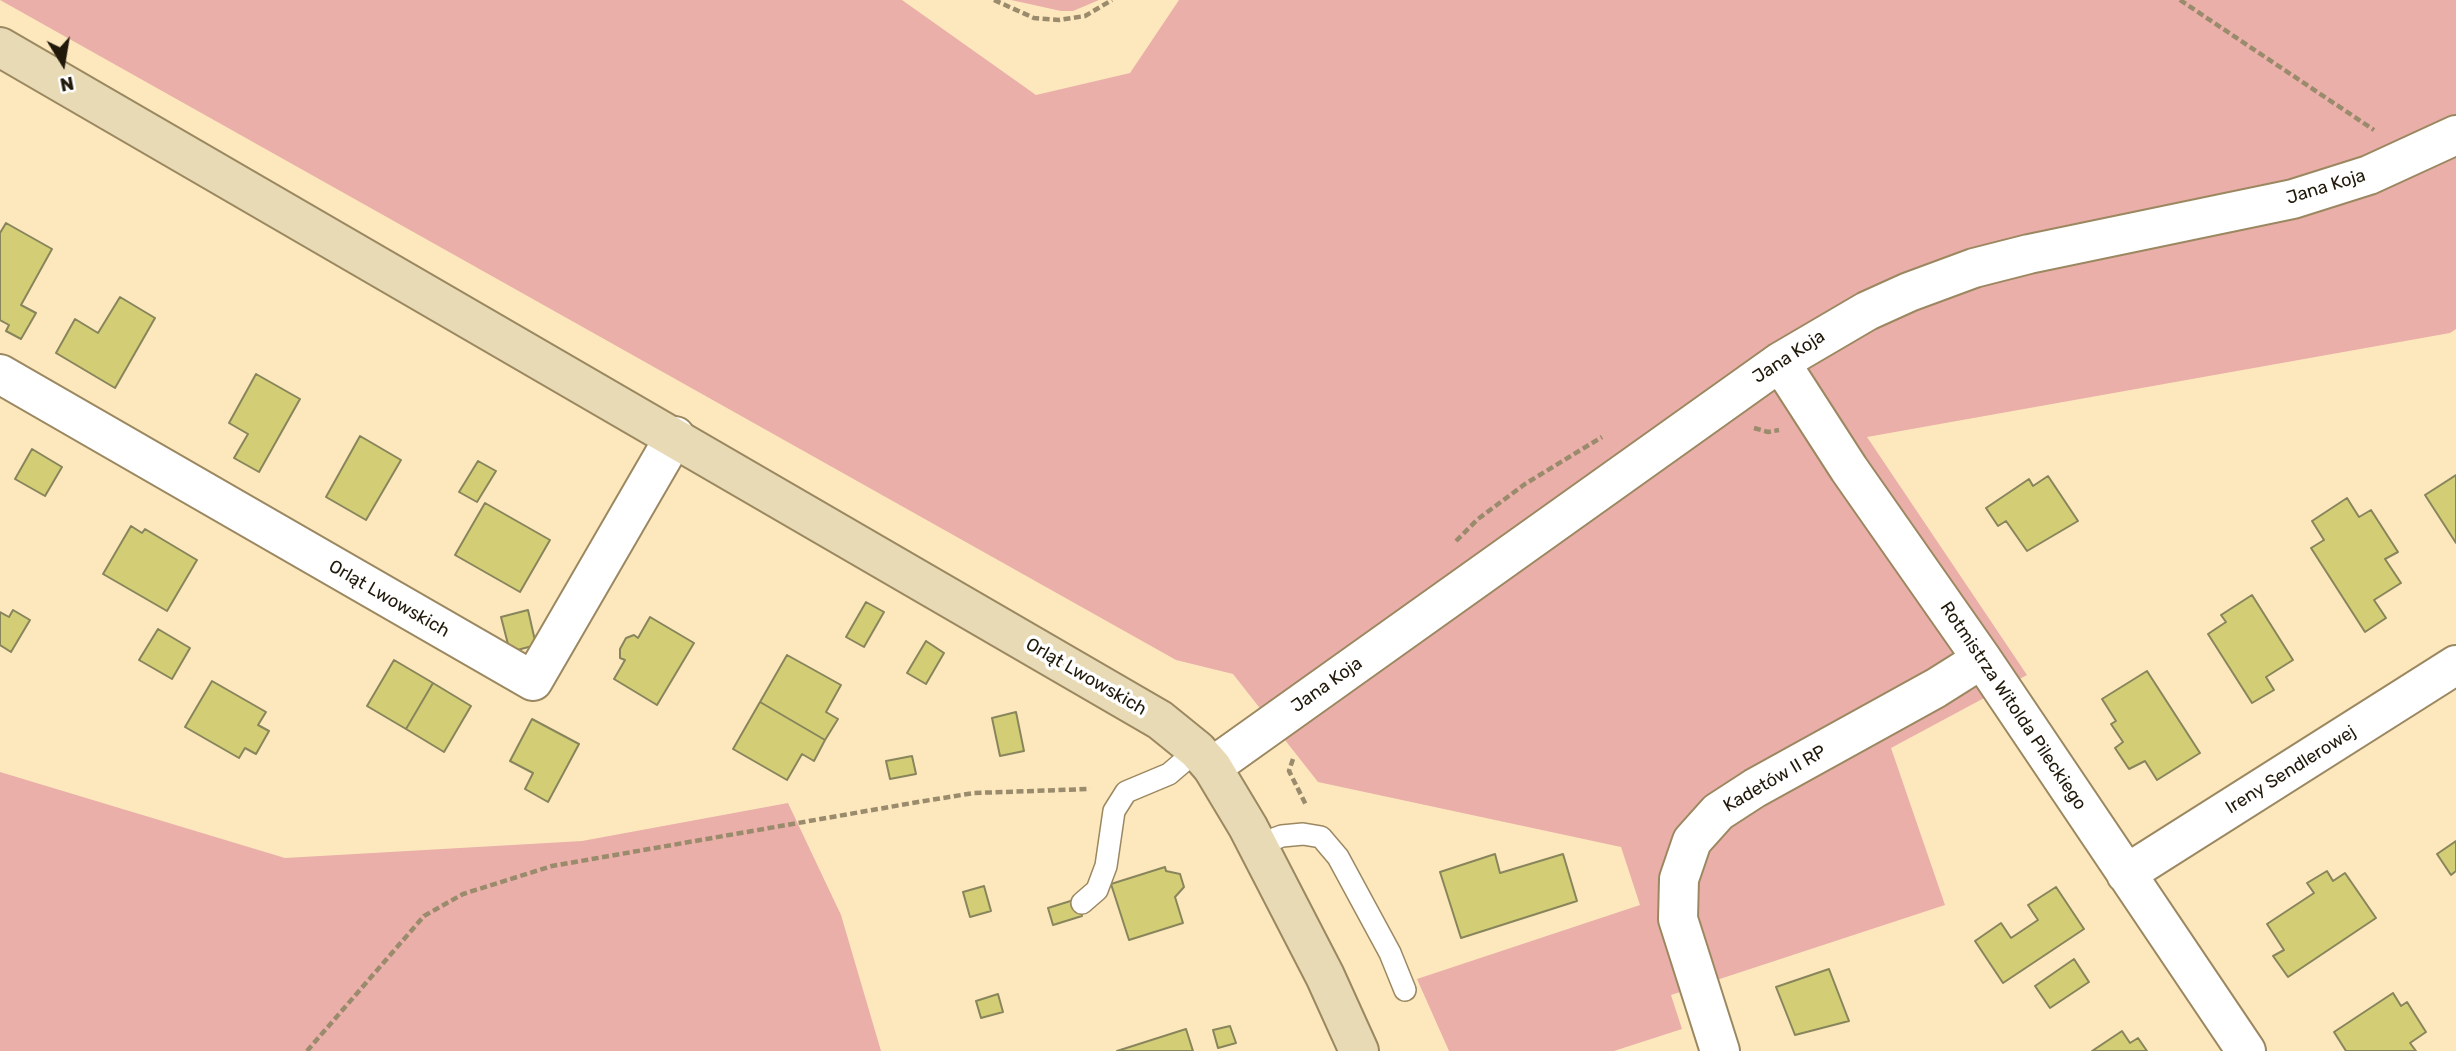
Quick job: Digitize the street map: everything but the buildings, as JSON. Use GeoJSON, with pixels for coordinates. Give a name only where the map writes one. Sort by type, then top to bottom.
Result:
{"type":"FeatureCollection","features":[{"type":"Feature","properties":{"kind":"street","name":"Orląt Lwowskich"},"geometry":{"type":"LineString","coordinates":[[0,47],[675,436],[1160,720],[1205,758],[1257,845],[1325,976],[1359,1051]]}},
{"type":"Feature","properties":{"kind":"street","name":"Jana Koja"},"geometry":{"type":"LineString","coordinates":[[1205,758],[1780,362],[1867,311],[1974,268],[2293,199],[2369,175],[2456,135]]}},
{"type":"Feature","properties":{"kind":"street","name":"Rotmistrza Witolda Pileckiego"},"geometry":{"type":"LineString","coordinates":[[1780,362],[1849,469],[1982,659],[2246,1051]]}},
{"type":"Feature","properties":{"kind":"street","name":"Orląt Lwowskich"},"geometry":{"type":"LineString","coordinates":[[0,374],[534,681],[675,436]]}},
{"type":"Feature","properties":{"kind":"street","name":"Kadetów II RP"},"geometry":{"type":"LineString","coordinates":[[1720,1051],[1678,919],[1679,879],[1692,841],[1717,812],[1755,788],[1937,688],[1982,659]]}},
{"type":"Feature","properties":{"kind":"street","name":"Ireny Sendlerowej"},"geometry":{"type":"LineString","coordinates":[[2126,874],[2456,665]]}},
{"type":"Feature","properties":{"kind":"lane"},"geometry":{"type":"LineString","coordinates":[[1082,903],[1097,890],[1106,866],[1114,811],[1126,792],[1205,758]]}},
{"type":"Feature","properties":{"kind":"lane"},"geometry":{"type":"LineString","coordinates":[[1257,845],[1282,836],[1303,834],[1321,837],[1338,857],[1390,953],[1405,990]]}},
{"type":"Feature","properties":{"kind":"path"},"geometry":{"type":"LineString","coordinates":[[994,0],[1034,18],[1059,20],[1085,16],[1112,0]]}},
{"type":"Feature","properties":{"kind":"path"},"geometry":{"type":"LineString","coordinates":[[2180,0],[2377,132]]}},
{"type":"Feature","properties":{"kind":"path"},"geometry":{"type":"LineString","coordinates":[[1296,748],[1289,771],[1321,837]]}},
{"type":"Feature","properties":{"kind":"path"},"geometry":{"type":"LineString","coordinates":[[307,1051],[424,916],[463,894],[552,866],[974,793],[1104,789],[1126,792]]}},
{"type":"Feature","properties":{"kind":"shaded area"},"geometry":{"type":"Polygon","coordinates":[[[0,0],[902,0],[1036,95],[1130,73],[1179,0],[2456,0],[2456,329],[2450,333],[1867,437],[2027,675],[1891,748],[1945,905],[1671,995],[1682,1029],[1614,1051],[1449,1051],[1417,979],[1640,905],[1621,847],[1318,782],[1233,674],[1176,660],[0,0]]]}},
{"type":"Feature","properties":{"kind":"shaded area"},"geometry":{"type":"Polygon","coordinates":[[[1011,0],[1099,0],[1073,11],[1061,11],[1011,0]]]}},
{"type":"Feature","properties":{"kind":"shaded area"},"geometry":{"type":"Polygon","coordinates":[[[0,772],[285,858],[582,841],[788,803],[841,915],[881,1051],[0,1051],[0,772]]]}}]}
